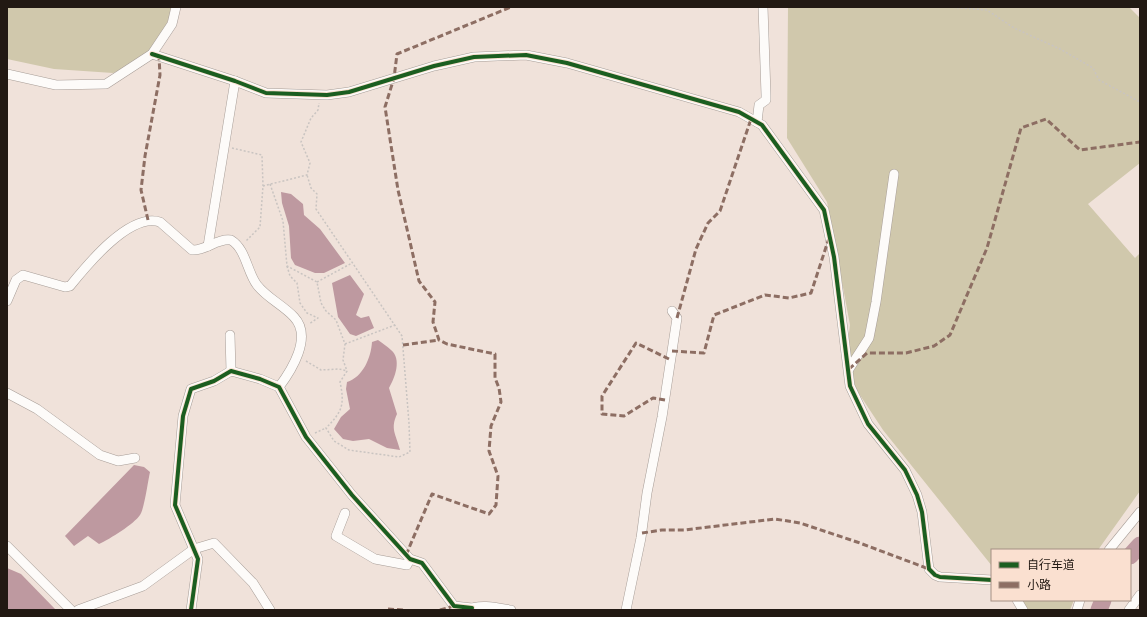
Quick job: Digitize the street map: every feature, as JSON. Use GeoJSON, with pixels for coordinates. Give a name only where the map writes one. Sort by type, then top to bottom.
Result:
{"type":"FeatureCollection","features":[{"type":"Feature","properties":{"kind":"street"},"geometry":{"type":"LineString","coordinates":[[7,74],[56,85],[106,84],[152,54],[172,24],[176,7]]}},
{"type":"Feature","properties":{"kind":"street"},"geometry":{"type":"LineString","coordinates":[[757,122],[759,104],[766,100],[763,7]]}},
{"type":"Feature","properties":{"kind":"street"},"geometry":{"type":"LineString","coordinates":[[152,54],[235,81],[266,93],[320,95],[349,92],[434,66],[474,57],[526,55],[567,63],[739,112],[762,125],[824,210],[828,222],[834,257],[839,309],[849,369],[850,386],[868,424],[905,470],[917,495],[922,512],[929,569],[935,575],[940,577],[991,580]]}},
{"type":"Feature","properties":{"kind":"street"},"geometry":{"type":"LineString","coordinates":[[208,246],[226,146],[235,81]]}},
{"type":"Feature","properties":{"kind":"street"},"geometry":{"type":"LineString","coordinates":[[849,369],[869,338],[876,302],[894,174]]}},
{"type":"Feature","properties":{"kind":"street"},"geometry":{"type":"LineString","coordinates":[[7,301],[16,280],[23,275],[65,287],[70,286],[92,260],[108,245],[131,227],[145,221],[160,222],[192,250],[198,250],[227,240],[234,242],[239,248],[257,285],[294,317],[301,330],[297,356],[292,369],[279,387]]}},
{"type":"Feature","properties":{"kind":"street"},"geometry":{"type":"LineString","coordinates":[[626,610],[641,538],[647,493],[666,394],[677,318],[672,311]]}},
{"type":"Feature","properties":{"kind":"street"},"geometry":{"type":"LineString","coordinates":[[230,335],[231,371]]}},
{"type":"Feature","properties":{"kind":"street"},"geometry":{"type":"LineString","coordinates":[[191,610],[198,559],[175,505],[182,416],[191,389],[214,381],[231,371],[260,379],[279,387],[306,437],[352,495],[410,559],[422,564],[454,606],[470,609],[492,607],[511,610]]}},
{"type":"Feature","properties":{"kind":"street"},"geometry":{"type":"LineString","coordinates":[[7,393],[37,409],[100,455],[118,461],[135,458]]}},
{"type":"Feature","properties":{"kind":"street"},"geometry":{"type":"LineString","coordinates":[[1110,549],[1140,512]]}},
{"type":"Feature","properties":{"kind":"street"},"geometry":{"type":"LineString","coordinates":[[346,513],[336,536],[375,559],[407,565],[410,559]]}},
{"type":"Feature","properties":{"kind":"street"},"geometry":{"type":"LineString","coordinates":[[78,610],[143,586],[194,549],[214,543],[253,583],[270,610]]}},
{"type":"Feature","properties":{"kind":"street"},"geometry":{"type":"LineString","coordinates":[[7,546],[72,610]]}},
{"type":"Feature","properties":{"kind":"street"},"geometry":{"type":"LineString","coordinates":[[1128,610],[1140,595]]}},
{"type":"Feature","properties":{"kind":"street"},"geometry":{"type":"LineString","coordinates":[[99,610],[107,599]]}},
{"type":"Feature","properties":{"kind":"street"},"geometry":{"type":"LineString","coordinates":[[1018,601],[1024,610]]}},
{"type":"Feature","properties":{"kind":"path"},"geometry":{"type":"LineString","coordinates":[[949,7],[987,10],[1014,28],[1060,49],[1093,68],[1099,80],[1140,102]]}},
{"type":"Feature","properties":{"kind":"path"},"geometry":{"type":"LineString","coordinates":[[320,95],[318,110],[311,118],[301,142],[310,163],[307,175],[311,188],[317,194],[316,209],[402,336],[410,452],[399,457],[349,450],[334,441],[326,428]]}},
{"type":"Feature","properties":{"kind":"path"},"geometry":{"type":"LineString","coordinates":[[226,146],[262,154],[263,186],[260,227],[239,248]]}},
{"type":"Feature","properties":{"kind":"path"},"geometry":{"type":"LineString","coordinates":[[263,186],[307,175]]}},
{"type":"Feature","properties":{"kind":"path"},"geometry":{"type":"LineString","coordinates":[[270,184],[283,221],[287,266],[290,276],[297,283],[300,303],[307,313],[318,318],[301,330]]}},
{"type":"Feature","properties":{"kind":"path"},"geometry":{"type":"LineString","coordinates":[[317,282],[352,263]]}},
{"type":"Feature","properties":{"kind":"path"},"geometry":{"type":"LineString","coordinates":[[287,266],[317,282]]}},
{"type":"Feature","properties":{"kind":"path"},"geometry":{"type":"LineString","coordinates":[[317,282],[321,303],[326,311],[336,320],[344,344],[343,360],[347,371]]}},
{"type":"Feature","properties":{"kind":"path"},"geometry":{"type":"LineString","coordinates":[[344,344],[395,324]]}},
{"type":"Feature","properties":{"kind":"path"},"geometry":{"type":"LineString","coordinates":[[297,356],[321,370],[339,369],[347,371]]}},
{"type":"Feature","properties":{"kind":"path"},"geometry":{"type":"LineString","coordinates":[[306,437],[326,428],[339,415],[344,399],[340,382],[347,371]]}},
{"type":"Feature","properties":{"kind":"shaded area"},"geometry":{"type":"Polygon","coordinates":[[[7,7],[173,7],[155,55],[113,73],[54,69],[7,59],[7,7]]]}},
{"type":"Feature","properties":{"kind":"shaded area"},"geometry":{"type":"Polygon","coordinates":[[[788,7],[1129,7],[1139,17],[1140,163],[1088,204],[1135,258],[1140,253],[1140,491],[1099,549],[991,549],[991,565],[883,430],[844,371],[850,325],[827,202],[787,138],[788,7]]]}},
{"type":"Feature","properties":{"kind":"shaded area"},"geometry":{"type":"Polygon","coordinates":[[[281,192],[291,194],[303,204],[304,215],[320,229],[345,263],[324,273],[315,273],[295,265],[291,258],[289,226],[282,203],[281,192]]]}},
{"type":"Feature","properties":{"kind":"shaded area"},"geometry":{"type":"Polygon","coordinates":[[[350,275],[364,294],[356,315],[361,318],[369,316],[374,328],[356,336],[350,334],[338,317],[332,283],[350,275]]]}},
{"type":"Feature","properties":{"kind":"shaded area"},"geometry":{"type":"Polygon","coordinates":[[[378,340],[391,350],[397,363],[395,374],[389,388],[397,414],[394,428],[400,450],[387,448],[369,439],[353,441],[343,439],[334,429],[341,417],[350,409],[346,389],[347,382],[353,380],[362,371],[368,360],[372,342],[378,340]]]}},
{"type":"Feature","properties":{"kind":"shaded area"},"geometry":{"type":"Polygon","coordinates":[[[134,465],[144,467],[150,472],[140,515],[133,523],[99,544],[88,536],[74,546],[65,536],[134,465]]]}},
{"type":"Feature","properties":{"kind":"shaded area"},"geometry":{"type":"Polygon","coordinates":[[[7,568],[21,574],[56,610],[7,610],[7,568]]]}},
{"type":"Feature","properties":{"kind":"shaded area"},"geometry":{"type":"Polygon","coordinates":[[[1019,601],[1074,601],[1070,610],[1026,610],[1019,601]]]}},
{"type":"Feature","properties":{"kind":"waterway"},"geometry":{"type":"LineString","coordinates":[[1131,555],[1140,545]]}},
{"type":"Feature","properties":{"kind":"waterway"},"geometry":{"type":"LineString","coordinates":[[1099,610],[1103,601]]}},
{"type":"Feature","properties":{"kind":"marked path"},"geometry":{"type":"LineString","coordinates":[[406,555],[432,494],[489,514],[496,505],[498,476],[489,451],[491,426],[501,402],[499,388],[495,378],[495,354],[447,344],[439,340],[433,322],[435,302],[419,281],[398,190],[385,107],[394,78],[397,54],[511,7]]}},
{"type":"Feature","properties":{"kind":"marked path"},"geometry":{"type":"LineString","coordinates":[[148,220],[141,190],[145,156],[160,75],[159,57]]}},
{"type":"Feature","properties":{"kind":"marked path"},"geometry":{"type":"LineString","coordinates":[[677,318],[696,249],[708,223],[720,211],[751,119]]}},
{"type":"Feature","properties":{"kind":"marked path"},"geometry":{"type":"LineString","coordinates":[[849,369],[867,353],[906,353],[934,346],[950,335],[987,248],[1021,128],[1046,119],[1080,150],[1140,142]]}},
{"type":"Feature","properties":{"kind":"marked path"},"geometry":{"type":"LineString","coordinates":[[672,351],[704,353],[714,315],[765,295],[789,298],[811,293],[829,238]]}},
{"type":"Feature","properties":{"kind":"marked path"},"geometry":{"type":"LineString","coordinates":[[403,345],[439,340]]}},
{"type":"Feature","properties":{"kind":"marked path"},"geometry":{"type":"LineString","coordinates":[[665,400],[653,398],[624,416],[602,414],[602,396],[636,343],[671,360]]}},
{"type":"Feature","properties":{"kind":"marked path"},"geometry":{"type":"LineString","coordinates":[[642,533],[662,530],[684,530],[775,519],[800,523],[857,542],[929,569]]}},
{"type":"Feature","properties":{"kind":"marked path"},"geometry":{"type":"LineString","coordinates":[[440,610],[454,606]]}},
{"type":"Feature","properties":{"kind":"marked path"},"geometry":{"type":"LineString","coordinates":[[388,609],[403,610]]}},
{"type":"Feature","properties":{"kind":"cycle path"},"geometry":{"type":"LineString","coordinates":[[152,54],[235,81],[266,93],[327,95],[349,92],[434,66],[474,57],[526,55],[567,63],[739,112],[762,125],[824,210],[834,257],[850,386],[868,424],[905,470],[917,495],[922,512],[929,569],[935,575],[940,577],[991,580]]}},
{"type":"Feature","properties":{"kind":"cycle path"},"geometry":{"type":"LineString","coordinates":[[191,610],[198,559],[175,505],[183,416],[191,389],[214,381],[231,371],[260,379],[279,387],[306,437],[352,495],[410,559],[422,563],[454,606],[472,608]]}}]}
